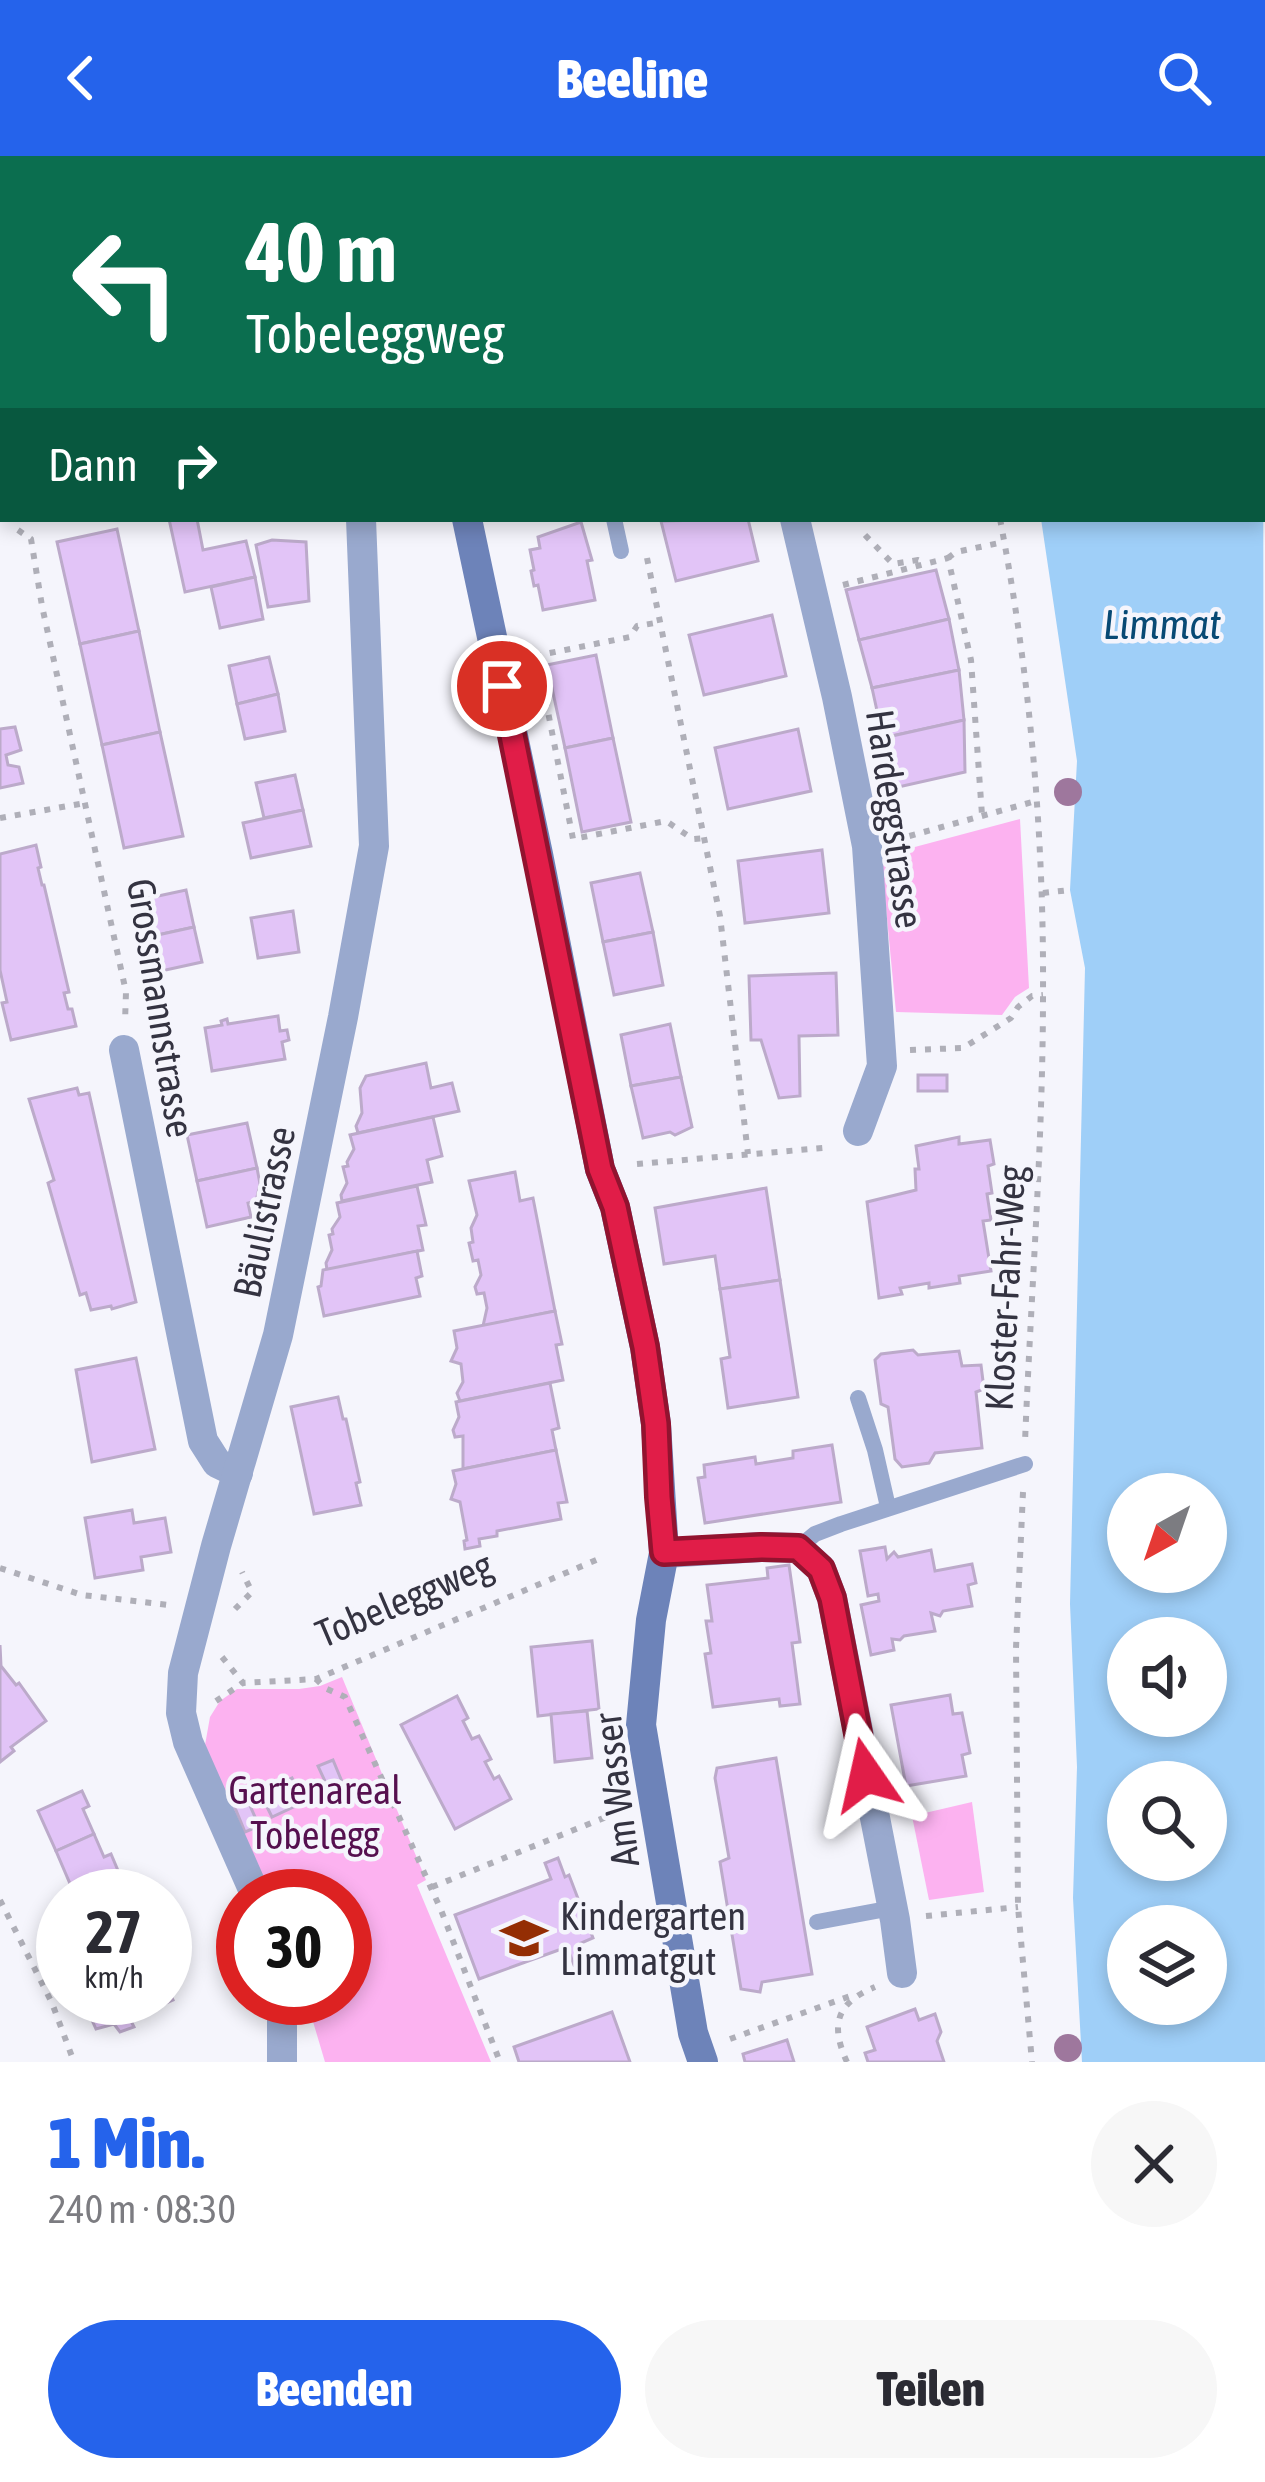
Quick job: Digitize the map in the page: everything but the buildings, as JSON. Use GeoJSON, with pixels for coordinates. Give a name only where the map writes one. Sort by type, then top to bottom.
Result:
{"type":"FeatureCollection","features":[{"type":"Feature","properties":{"kind":"street","name":"Bäulistrasse"},"geometry":{"type":"LineString","coordinates":[[244,1869],[188,1742],[181,1713],[183,1673],[278,1335],[374,846],[362,522]]}},
{"type":"Feature","properties":{"kind":"street","name":"Am Wasser"},"geometry":{"type":"LineString","coordinates":[[468,522],[600,1169],[615,1207],[645,1347],[656,1424],[664,1552],[640,1725],[689,2014],[713,2052]]}},
{"type":"Feature","properties":{"kind":"street","name":"Hardeggstrasse"},"geometry":{"type":"LineString","coordinates":[[797,522],[867,846],[882,1066],[858,1131]]}},
{"type":"Feature","properties":{"kind":"street","name":"Grossmannstrasse"},"geometry":{"type":"LineString","coordinates":[[124,1050],[202,1442],[217,1463],[238,1473]]}},
{"type":"Feature","properties":{"kind":"street"},"geometry":{"type":"LineString","coordinates":[[664,1552],[798,1548],[821,1569],[832,1598],[900,1913],[893,1978]]}},
{"type":"Feature","properties":{"kind":"street"},"geometry":{"type":"LineString","coordinates":[[282,2025],[282,2062]]}},
{"type":"Feature","properties":{"kind":"lane"},"geometry":{"type":"LineString","coordinates":[[615,522],[621,551]]}},
{"type":"Feature","properties":{"kind":"lane"},"geometry":{"type":"LineString","coordinates":[[858,1398],[888,1507]]}},
{"type":"Feature","properties":{"kind":"lane"},"geometry":{"type":"LineString","coordinates":[[798,1548],[815,1534],[1025,1464]]}},
{"type":"Feature","properties":{"kind":"lane"},"geometry":{"type":"LineString","coordinates":[[817,1922],[900,1913]]}},
{"type":"Feature","properties":{"kind":"path","name":"Grossmannstrasse"},"geometry":{"type":"LineString","coordinates":[[12,522],[42,606],[126,992],[124,1050]]}},
{"type":"Feature","properties":{"kind":"path","name":"Kloster-Fahr-Weg"},"geometry":{"type":"LineString","coordinates":[[1001,522],[1022,661],[1042,893],[1043,994],[1016,1648],[1018,1907],[1032,2062]]}},
{"type":"Feature","properties":{"kind":"path"},"geometry":{"type":"LineString","coordinates":[[865,535],[893,564],[927,563]]}},
{"type":"Feature","properties":{"kind":"path"},"geometry":{"type":"LineString","coordinates":[[643,539],[720,916],[748,1154]]}},
{"type":"Feature","properties":{"kind":"path"},"geometry":{"type":"LineString","coordinates":[[829,588],[1004,542]]}},
{"type":"Feature","properties":{"kind":"path"},"geometry":{"type":"LineString","coordinates":[[947,558],[971,660],[982,815]]}},
{"type":"Feature","properties":{"kind":"path"},"geometry":{"type":"LineString","coordinates":[[661,622],[638,626],[630,638],[536,656],[566,807],[573,839],[666,821],[693,839],[705,838]]}},
{"type":"Feature","properties":{"kind":"path"},"geometry":{"type":"LineString","coordinates":[[879,845],[1036,802]]}},
{"type":"Feature","properties":{"kind":"path"},"geometry":{"type":"LineString","coordinates":[[0,818],[85,803]]}},
{"type":"Feature","properties":{"kind":"path"},"geometry":{"type":"LineString","coordinates":[[1042,893],[1070,890]]}},
{"type":"Feature","properties":{"kind":"path"},"geometry":{"type":"LineString","coordinates":[[897,1051],[963,1048],[1011,1018],[1031,996],[1043,994]]}},
{"type":"Feature","properties":{"kind":"path"},"geometry":{"type":"LineString","coordinates":[[637,1164],[823,1148],[858,1131]]}},
{"type":"Feature","properties":{"kind":"path","name":"Tobeleggweg"},"geometry":{"type":"LineString","coordinates":[[243,1683],[316,1679],[601,1558]]}},
{"type":"Feature","properties":{"kind":"path"},"geometry":{"type":"LineString","coordinates":[[0,1568],[82,1595],[181,1606],[176,1628],[207,1637],[243,1683],[215,1701],[206,1717]]}},
{"type":"Feature","properties":{"kind":"path"},"geometry":{"type":"LineString","coordinates":[[316,1679],[345,1697],[431,1887],[500,2062]]}},
{"type":"Feature","properties":{"kind":"path"},"geometry":{"type":"LineString","coordinates":[[431,1887],[629,1808]]}},
{"type":"Feature","properties":{"kind":"path"},"geometry":{"type":"LineString","coordinates":[[0,1900],[52,2002],[74,2062]]}},
{"type":"Feature","properties":{"kind":"path"},"geometry":{"type":"LineString","coordinates":[[900,1913],[1018,1907]]}},
{"type":"Feature","properties":{"kind":"path"},"geometry":{"type":"LineString","coordinates":[[713,2052],[893,1978]]}},
{"type":"Feature","properties":{"kind":"path"},"geometry":{"type":"LineString","coordinates":[[847,2062],[836,2032],[841,2014],[856,1994]]}},
{"type":"Feature","properties":{"kind":"green space"},"geometry":{"type":"Polygon","coordinates":[[[1020,819],[1029,988],[1002,1015],[896,1012],[881,856],[1020,819]]]}},
{"type":"Feature","properties":{"kind":"green space","name":"Gartenareal Tobelegg"},"geometry":{"type":"Polygon","coordinates":[[[342,1677],[426,1880],[417,1885],[491,2062],[325,2062],[314,2025],[372,2025],[372,1869],[256,1869],[205,1745],[210,1717],[220,1701],[237,1689],[320,1686],[342,1677]]]}},
{"type":"Feature","properties":{"kind":"green space"},"geometry":{"type":"Polygon","coordinates":[[[972,1802],[984,1892],[929,1900],[912,1816],[972,1802]]]}},
{"type":"Feature","properties":{"kind":"water","name":"Limmat"},"geometry":{"type":"Polygon","coordinates":[[[1041,522],[1263,522],[1265,2062],[1082,2062],[1073,1898],[1077,1767],[1070,1604],[1085,968],[1070,890],[1077,761],[1041,522]]]}},
{"type":"Feature","properties":{"kind":"place","name":"Kindergarten Limmatgut"},"geometry":{"type":"Point","coordinates":[524,1938]}},
{"type":"Feature","properties":{"kind":"route"},"geometry":{"type":"LineString","coordinates":[[502,686],[600,1169],[615,1207],[645,1347],[656,1424],[664,1552],[798,1548],[821,1569],[832,1598],[866,1775]]}}]}
